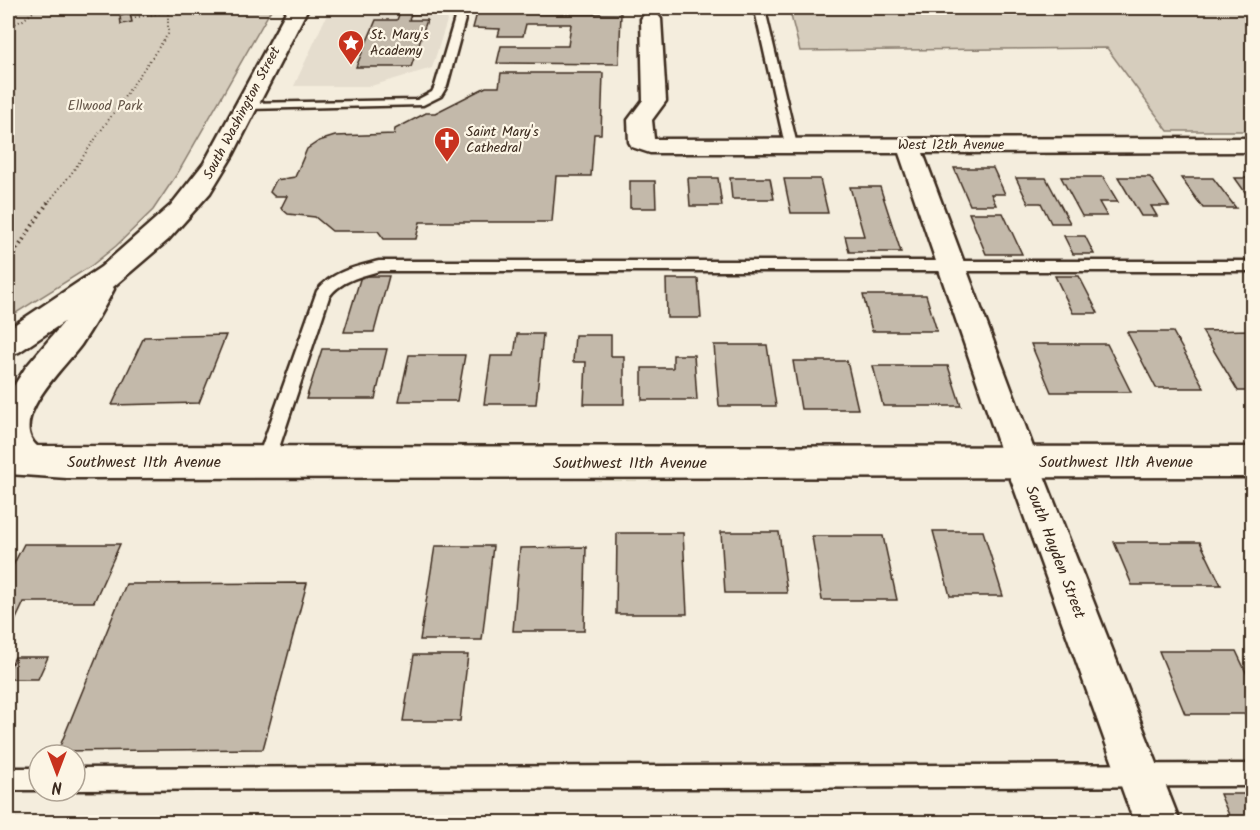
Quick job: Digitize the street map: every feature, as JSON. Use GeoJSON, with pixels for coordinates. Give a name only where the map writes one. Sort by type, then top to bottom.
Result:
{"type":"FeatureCollection","features":[{"type":"Feature","properties":{"kind":"street","name":"South Washington Street"},"geometry":{"type":"LineString","coordinates":[[12,339],[106,278],[143,249],[192,199],[212,170],[298,8]]}},
{"type":"Feature","properties":{"kind":"street","name":"West 12th Avenue"},"geometry":{"type":"LineString","coordinates":[[651,19],[655,101],[639,124],[641,142],[650,146],[1252,145]]}},
{"type":"Feature","properties":{"kind":"street","name":"South Hayden Street"},"geometry":{"type":"LineString","coordinates":[[908,145],[1022,463],[1157,822]]}},
{"type":"Feature","properties":{"kind":"street"},"geometry":{"type":"LineString","coordinates":[[19,460],[10,433],[14,409],[32,380],[76,329],[106,278]]}},
{"type":"Feature","properties":{"kind":"street","name":"Southwest 11th Avenue"},"geometry":{"type":"LineString","coordinates":[[19,460],[265,463],[1252,462]]}},
{"type":"Feature","properties":{"kind":"lane"},"geometry":{"type":"LineString","coordinates":[[247,106],[419,103],[436,94],[441,86],[463,8]]}},
{"type":"Feature","properties":{"kind":"lane"},"geometry":{"type":"LineString","coordinates":[[753,8],[760,14],[791,145]]}},
{"type":"Feature","properties":{"kind":"lane"},"geometry":{"type":"LineString","coordinates":[[265,463],[322,295],[337,280],[366,268],[498,265],[1252,266]]}},
{"type":"Feature","properties":{"kind":"lane"},"geometry":{"type":"LineString","coordinates":[[87,779],[1252,775]]}},
{"type":"Feature","properties":{"kind":"lane"},"geometry":{"type":"LineString","coordinates":[[8,779],[27,779]]}},
{"type":"Feature","properties":{"kind":"path"},"geometry":{"type":"LineString","coordinates":[[8,27],[23,20],[38,8]]}},
{"type":"Feature","properties":{"kind":"path"},"geometry":{"type":"LineString","coordinates":[[8,263],[39,214],[71,174],[168,34],[167,8]]}},
{"type":"Feature","properties":{"kind":"path"},"geometry":{"type":"LineString","coordinates":[[131,18],[168,12]]}},
{"type":"Feature","properties":{"kind":"shaded area"},"geometry":{"type":"Polygon","coordinates":[[[330,8],[451,8],[432,68],[371,86],[294,86],[330,8]]]}},
{"type":"Feature","properties":{"kind":"green space","name":"Ellwood Park"},"geometry":{"type":"Polygon","coordinates":[[[8,8],[272,8],[179,171],[153,210],[116,246],[91,266],[8,318],[8,8]]]}},
{"type":"Feature","properties":{"kind":"green space"},"geometry":{"type":"Polygon","coordinates":[[[789,8],[1252,8],[1252,131],[1168,131],[1107,48],[800,51],[789,8]]]}},
{"type":"Feature","properties":{"kind":"building"},"geometry":{"type":"Polygon","coordinates":[[[368,8],[435,8],[433,14],[411,14],[409,20],[427,20],[411,67],[356,67],[376,20],[397,20],[400,12],[366,12],[368,8]]]}},
{"type":"Feature","properties":{"kind":"building"},"geometry":{"type":"Polygon","coordinates":[[[477,13],[621,14],[619,64],[497,63],[501,46],[568,46],[571,24],[526,24],[523,36],[498,36],[500,29],[473,28],[477,13]]]}},
{"type":"Feature","properties":{"kind":"building"},"geometry":{"type":"Polygon","coordinates":[[[130,14],[132,22],[121,24],[120,16],[130,14]]]}},
{"type":"Feature","properties":{"kind":"building","name":"Saint Mary's Cathedral"},"geometry":{"type":"Polygon","coordinates":[[[501,73],[603,73],[601,134],[594,134],[591,176],[556,176],[552,222],[420,222],[416,239],[384,239],[378,231],[332,231],[315,217],[288,214],[281,208],[287,196],[274,196],[270,192],[276,180],[295,177],[307,149],[319,141],[335,136],[394,134],[395,129],[426,113],[435,113],[486,87],[499,87],[501,73]]]}},
{"type":"Feature","properties":{"kind":"building"},"geometry":{"type":"Polygon","coordinates":[[[954,168],[993,168],[1005,194],[991,194],[996,205],[970,205],[954,168]]]}},
{"type":"Feature","properties":{"kind":"building"},"geometry":{"type":"Polygon","coordinates":[[[1061,177],[1103,177],[1118,202],[1099,202],[1107,216],[1082,216],[1061,177]]]}},
{"type":"Feature","properties":{"kind":"building"},"geometry":{"type":"Polygon","coordinates":[[[1118,177],[1150,177],[1169,206],[1151,206],[1157,216],[1141,216],[1118,177]]]}},
{"type":"Feature","properties":{"kind":"building"},"geometry":{"type":"Polygon","coordinates":[[[688,178],[718,178],[722,206],[690,206],[688,178]]]}},
{"type":"Feature","properties":{"kind":"building"},"geometry":{"type":"Polygon","coordinates":[[[730,178],[770,178],[774,199],[732,199],[730,178]]]}},
{"type":"Feature","properties":{"kind":"building"},"geometry":{"type":"Polygon","coordinates":[[[1016,178],[1046,178],[1070,223],[1051,223],[1041,203],[1028,203],[1016,178]]]}},
{"type":"Feature","properties":{"kind":"building"},"geometry":{"type":"Polygon","coordinates":[[[1181,178],[1213,178],[1236,208],[1203,208],[1181,178]]]}},
{"type":"Feature","properties":{"kind":"building"},"geometry":{"type":"Polygon","coordinates":[[[1235,178],[1252,178],[1252,202],[1235,178]]]}},
{"type":"Feature","properties":{"kind":"building"},"geometry":{"type":"Polygon","coordinates":[[[784,179],[820,179],[828,213],[791,213],[784,179]]]}},
{"type":"Feature","properties":{"kind":"building"},"geometry":{"type":"Polygon","coordinates":[[[630,181],[655,181],[656,208],[630,208],[630,181]]]}},
{"type":"Feature","properties":{"kind":"building"},"geometry":{"type":"Polygon","coordinates":[[[850,187],[880,187],[901,252],[849,252],[845,236],[864,236],[850,187]]]}},
{"type":"Feature","properties":{"kind":"building"},"geometry":{"type":"Polygon","coordinates":[[[969,213],[1003,213],[1022,254],[986,254],[969,213]]]}},
{"type":"Feature","properties":{"kind":"building"},"geometry":{"type":"Polygon","coordinates":[[[1064,236],[1085,236],[1094,254],[1073,254],[1064,236]]]}},
{"type":"Feature","properties":{"kind":"building"},"geometry":{"type":"Polygon","coordinates":[[[361,276],[389,276],[374,332],[344,332],[361,276]]]}},
{"type":"Feature","properties":{"kind":"building"},"geometry":{"type":"Polygon","coordinates":[[[1055,276],[1079,276],[1098,313],[1073,313],[1055,276]]]}},
{"type":"Feature","properties":{"kind":"building"},"geometry":{"type":"Polygon","coordinates":[[[666,279],[698,279],[701,318],[667,318],[666,279]]]}},
{"type":"Feature","properties":{"kind":"building"},"geometry":{"type":"Polygon","coordinates":[[[863,295],[926,295],[937,331],[872,331],[863,295]]]}},
{"type":"Feature","properties":{"kind":"building"},"geometry":{"type":"Polygon","coordinates":[[[1252,330],[1252,391],[1238,391],[1202,331],[1252,330]]]}},
{"type":"Feature","properties":{"kind":"building"},"geometry":{"type":"Polygon","coordinates":[[[1127,332],[1173,332],[1204,388],[1156,388],[1127,332]]]}},
{"type":"Feature","properties":{"kind":"building"},"geometry":{"type":"Polygon","coordinates":[[[517,334],[543,334],[536,404],[484,404],[491,356],[514,356],[517,334]]]}},
{"type":"Feature","properties":{"kind":"building"},"geometry":{"type":"Polygon","coordinates":[[[226,335],[199,403],[112,405],[144,337],[226,335]]]}},
{"type":"Feature","properties":{"kind":"building"},"geometry":{"type":"Polygon","coordinates":[[[575,335],[611,335],[611,356],[624,356],[624,404],[584,404],[586,362],[573,362],[575,335]]]}},
{"type":"Feature","properties":{"kind":"building"},"geometry":{"type":"Polygon","coordinates":[[[1031,344],[1107,344],[1131,392],[1051,392],[1031,344]]]}},
{"type":"Feature","properties":{"kind":"building"},"geometry":{"type":"Polygon","coordinates":[[[714,345],[767,345],[776,406],[719,406],[714,345]]]}},
{"type":"Feature","properties":{"kind":"building"},"geometry":{"type":"Polygon","coordinates":[[[322,349],[387,349],[375,399],[306,399],[322,349]]]}},
{"type":"Feature","properties":{"kind":"building"},"geometry":{"type":"Polygon","coordinates":[[[409,355],[465,355],[457,401],[399,401],[409,355]]]}},
{"type":"Feature","properties":{"kind":"building"},"geometry":{"type":"Polygon","coordinates":[[[673,355],[694,355],[697,400],[642,400],[642,368],[673,368],[673,355]]]}},
{"type":"Feature","properties":{"kind":"building"},"geometry":{"type":"Polygon","coordinates":[[[793,361],[847,361],[858,409],[801,409],[793,361]]]}},
{"type":"Feature","properties":{"kind":"building"},"geometry":{"type":"Polygon","coordinates":[[[873,366],[948,366],[961,406],[883,406],[873,366]]]}},
{"type":"Feature","properties":{"kind":"building"},"geometry":{"type":"Polygon","coordinates":[[[933,531],[983,531],[1003,596],[950,596],[933,531]]]}},
{"type":"Feature","properties":{"kind":"building"},"geometry":{"type":"Polygon","coordinates":[[[721,532],[779,532],[787,593],[725,593],[721,532]]]}},
{"type":"Feature","properties":{"kind":"building"},"geometry":{"type":"Polygon","coordinates":[[[617,533],[683,533],[687,614],[616,614],[617,533]]]}},
{"type":"Feature","properties":{"kind":"building"},"geometry":{"type":"Polygon","coordinates":[[[812,536],[883,536],[897,600],[822,600],[812,536]]]}},
{"type":"Feature","properties":{"kind":"building"},"geometry":{"type":"Polygon","coordinates":[[[1114,542],[1200,542],[1221,585],[1132,585],[1114,542]]]}},
{"type":"Feature","properties":{"kind":"building"},"geometry":{"type":"Polygon","coordinates":[[[24,544],[120,544],[94,602],[24,602],[8,636],[8,575],[24,544]]]}},
{"type":"Feature","properties":{"kind":"building"},"geometry":{"type":"Polygon","coordinates":[[[435,546],[493,546],[482,640],[420,640],[435,546]]]}},
{"type":"Feature","properties":{"kind":"building"},"geometry":{"type":"Polygon","coordinates":[[[586,547],[584,631],[513,631],[520,548],[586,547]]]}},
{"type":"Feature","properties":{"kind":"building"},"geometry":{"type":"Polygon","coordinates":[[[307,583],[263,749],[87,751],[87,743],[61,743],[126,584],[307,583]]]}},
{"type":"Feature","properties":{"kind":"building"},"geometry":{"type":"Polygon","coordinates":[[[1159,651],[1236,651],[1252,685],[1252,714],[1185,714],[1159,651]]]}},
{"type":"Feature","properties":{"kind":"building"},"geometry":{"type":"Polygon","coordinates":[[[414,655],[468,655],[460,721],[403,721],[414,655]]]}},
{"type":"Feature","properties":{"kind":"building"},"geometry":{"type":"Polygon","coordinates":[[[15,657],[48,657],[38,679],[8,679],[8,671],[15,657]]]}},
{"type":"Feature","properties":{"kind":"building"},"geometry":{"type":"Polygon","coordinates":[[[1220,794],[1252,794],[1252,822],[1232,822],[1220,794]]]}},
{"type":"Feature","properties":{"kind":"building"},"geometry":{"type":"Polygon","coordinates":[[[1080,821],[1080,822],[982,822],[1080,821]]]}},
{"type":"Feature","properties":{"kind":"place","name":"St. Mary's Academy"},"geometry":{"type":"Point","coordinates":[351,66]}},
{"type":"Feature","properties":{"kind":"place","name":"Saint Mary's Cathedral"},"geometry":{"type":"Point","coordinates":[447,163]}}]}
